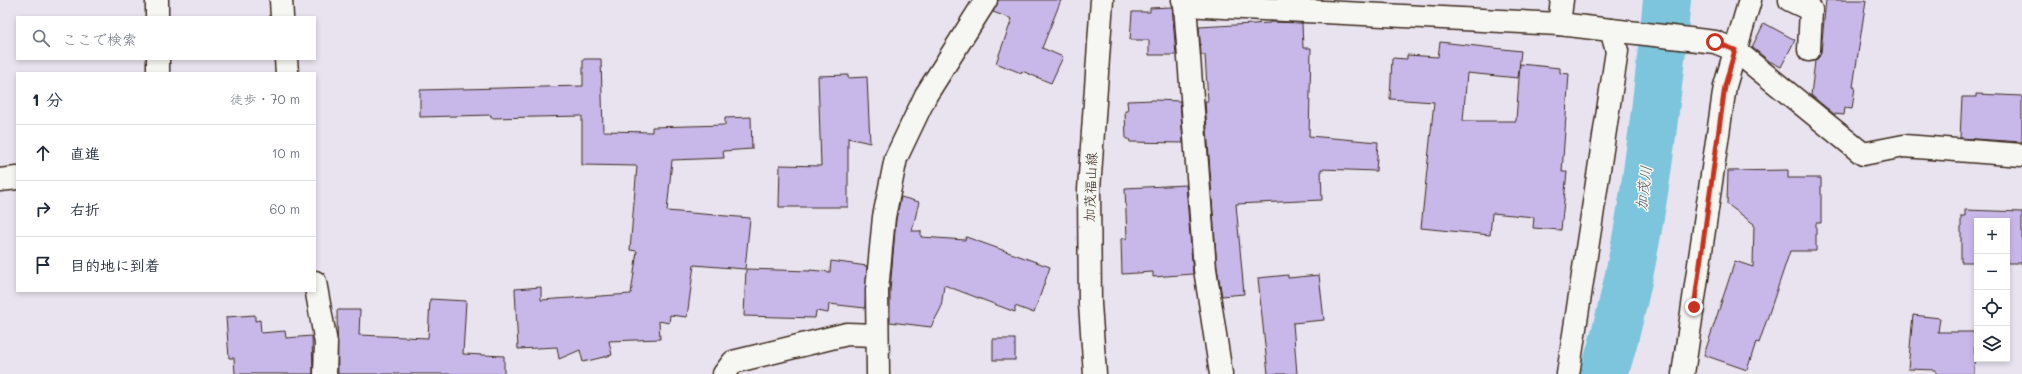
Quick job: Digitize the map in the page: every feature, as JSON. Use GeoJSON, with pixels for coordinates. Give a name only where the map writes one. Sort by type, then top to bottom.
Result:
{"type":"FeatureCollection","features":[{"type":"Feature","properties":{"kind":"street"},"geometry":{"type":"LineString","coordinates":[[157,0],[157,16]]}},
{"type":"Feature","properties":{"kind":"street"},"geometry":{"type":"LineString","coordinates":[[281,0],[282,16]]}},
{"type":"Feature","properties":{"kind":"street"},"geometry":{"type":"LineString","coordinates":[[878,374],[876,335],[877,290],[884,217],[896,158],[926,95],[986,0]]}},
{"type":"Feature","properties":{"kind":"street","name":"加茂福山線"},"geometry":{"type":"LineString","coordinates":[[1095,374],[1090,304],[1089,190],[1102,0]]}},
{"type":"Feature","properties":{"kind":"street"},"geometry":{"type":"LineString","coordinates":[[1559,24],[1562,0]]}},
{"type":"Feature","properties":{"kind":"street"},"geometry":{"type":"LineString","coordinates":[[1683,374],[1725,86],[1750,0]]}},
{"type":"Feature","properties":{"kind":"street"},"geometry":{"type":"LineString","coordinates":[[1790,0],[1811,10],[1809,50]]}},
{"type":"Feature","properties":{"kind":"street"},"geometry":{"type":"LineString","coordinates":[[1221,374],[1205,269],[1184,2],[1335,6],[1559,24],[1715,42],[1735,50],[1863,154],[1904,146],[2022,155]]}},
{"type":"Feature","properties":{"kind":"street"},"geometry":{"type":"LineString","coordinates":[[1568,374],[1617,51],[1616,31]]}},
{"type":"Feature","properties":{"kind":"street"},"geometry":{"type":"LineString","coordinates":[[158,60],[158,72]]}},
{"type":"Feature","properties":{"kind":"street"},"geometry":{"type":"LineString","coordinates":[[286,60],[287,72]]}},
{"type":"Feature","properties":{"kind":"street"},"geometry":{"type":"LineString","coordinates":[[0,180],[16,178]]}},
{"type":"Feature","properties":{"kind":"street"},"geometry":{"type":"LineString","coordinates":[[316,288],[326,343],[325,374]]}},
{"type":"Feature","properties":{"kind":"street"},"geometry":{"type":"LineString","coordinates":[[724,374],[733,362],[847,334],[876,335]]}},
{"type":"Feature","properties":{"kind":"building"},"geometry":{"type":"Polygon","coordinates":[[[998,0],[1061,0],[1042,48],[1063,57],[1051,83],[1022,71],[1021,73],[996,63],[1012,19],[993,12],[998,0]]]}},
{"type":"Feature","properties":{"kind":"building"},"geometry":{"type":"Polygon","coordinates":[[[1826,0],[1866,0],[1853,87],[1855,87],[1852,109],[1845,108],[1844,115],[1834,114],[1811,95],[1815,61],[1819,57],[1821,51],[1826,0]]]}},
{"type":"Feature","properties":{"kind":"building"},"geometry":{"type":"Polygon","coordinates":[[[1172,7],[1176,55],[1149,55],[1149,40],[1130,40],[1132,12],[1150,12],[1150,8],[1172,7]]]}},
{"type":"Feature","properties":{"kind":"building"},"geometry":{"type":"Polygon","coordinates":[[[1270,22],[1302,23],[1303,48],[1311,48],[1309,136],[1378,142],[1376,171],[1321,169],[1322,200],[1236,204],[1244,294],[1222,296],[1217,268],[1205,101],[1208,101],[1205,55],[1201,55],[1199,27],[1270,22]]]}},
{"type":"Feature","properties":{"kind":"building"},"geometry":{"type":"Polygon","coordinates":[[[1764,23],[1795,40],[1781,67],[1769,61],[1752,47],[1764,23]]]}},
{"type":"Feature","properties":{"kind":"building"},"geometry":{"type":"Polygon","coordinates":[[[1440,42],[1521,51],[1518,78],[1467,73],[1463,121],[1516,121],[1520,64],[1560,68],[1560,73],[1569,74],[1562,172],[1567,172],[1561,230],[1533,228],[1534,217],[1492,213],[1490,235],[1421,228],[1434,102],[1390,99],[1392,58],[1407,59],[1407,55],[1438,57],[1440,42]]]}},
{"type":"Feature","properties":{"kind":"building"},"geometry":{"type":"Polygon","coordinates":[[[583,59],[601,59],[603,131],[652,132],[652,127],[725,125],[725,118],[751,117],[752,149],[723,151],[724,158],[672,160],[667,211],[750,218],[745,269],[694,265],[687,317],[670,315],[669,323],[659,321],[660,339],[609,341],[612,355],[583,362],[580,350],[559,359],[557,347],[518,349],[515,289],[541,287],[541,300],[631,294],[637,251],[630,250],[637,166],[582,165],[582,116],[491,118],[491,115],[420,117],[420,90],[583,86],[583,59]]]}},
{"type":"Feature","properties":{"kind":"building"},"geometry":{"type":"Polygon","coordinates":[[[848,75],[848,78],[867,77],[870,143],[848,138],[848,207],[779,207],[780,165],[821,166],[818,76],[848,75]]]}},
{"type":"Feature","properties":{"kind":"building"},"geometry":{"type":"Polygon","coordinates":[[[1976,94],[2022,96],[2022,142],[1960,138],[1962,97],[1976,97],[1976,94]]]}},
{"type":"Feature","properties":{"kind":"building"},"geometry":{"type":"Polygon","coordinates":[[[1127,101],[1180,101],[1183,143],[1130,142],[1129,139],[1126,139],[1125,111],[1128,111],[1127,101]]]}},
{"type":"Feature","properties":{"kind":"building"},"geometry":{"type":"Polygon","coordinates":[[[1788,170],[1788,178],[1821,178],[1821,223],[1816,223],[1816,251],[1790,251],[1759,343],[1756,342],[1747,370],[1704,355],[1735,261],[1753,267],[1754,224],[1727,204],[1728,171],[1788,170]]]}},
{"type":"Feature","properties":{"kind":"building"},"geometry":{"type":"Polygon","coordinates":[[[1186,185],[1193,274],[1153,277],[1153,272],[1122,274],[1121,239],[1127,238],[1125,188],[1186,185]]]}},
{"type":"Feature","properties":{"kind":"building"},"geometry":{"type":"Polygon","coordinates":[[[901,197],[919,202],[912,231],[921,231],[921,237],[965,240],[966,237],[1050,267],[1034,313],[1015,306],[1015,312],[944,285],[941,308],[931,327],[890,322],[890,291],[896,219],[901,197]]]}},
{"type":"Feature","properties":{"kind":"building"},"geometry":{"type":"Polygon","coordinates":[[[1965,210],[2022,212],[2022,263],[2010,263],[2010,218],[1974,218],[1974,262],[1961,262],[1961,216],[1965,216],[1965,210]]]}},
{"type":"Feature","properties":{"kind":"building"},"geometry":{"type":"Polygon","coordinates":[[[831,261],[867,266],[865,308],[829,304],[828,313],[816,311],[815,318],[744,316],[746,269],[810,270],[830,272],[831,261]]]}},
{"type":"Feature","properties":{"kind":"building"},"geometry":{"type":"Polygon","coordinates":[[[1288,275],[1288,278],[1319,275],[1324,320],[1293,323],[1297,374],[1268,374],[1258,278],[1288,275]]]}},
{"type":"Feature","properties":{"kind":"building"},"geometry":{"type":"Polygon","coordinates":[[[430,299],[466,301],[463,354],[504,356],[504,374],[338,374],[337,310],[360,310],[359,335],[428,338],[430,299]]]}},
{"type":"Feature","properties":{"kind":"building"},"geometry":{"type":"Polygon","coordinates":[[[255,315],[255,321],[260,320],[261,333],[285,331],[286,338],[312,336],[313,374],[235,374],[234,358],[229,358],[226,317],[255,315]]]}},
{"type":"Feature","properties":{"kind":"building"},"geometry":{"type":"Polygon","coordinates":[[[1913,315],[1940,318],[1938,332],[1974,332],[1974,374],[1936,374],[1936,370],[1908,369],[1913,315]]]}},
{"type":"Feature","properties":{"kind":"building"},"geometry":{"type":"Polygon","coordinates":[[[993,339],[1015,339],[1015,360],[993,360],[993,339]]]}},
{"type":"Feature","properties":{"kind":"waterway","name":"加茂川"},"geometry":{"type":"LineString","coordinates":[[1604,374],[1617,329],[1637,236],[1651,141],[1667,0]]}},
{"type":"Feature","properties":{"kind":"route"},"geometry":{"type":"LineString","coordinates":[[1694,307],[1725,86],[1735,50],[1715,42]]}}]}
